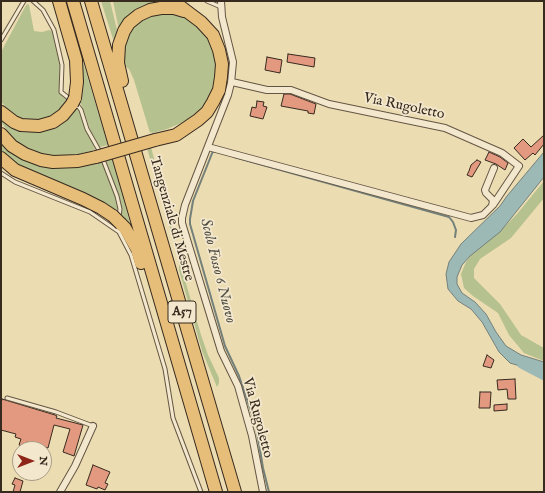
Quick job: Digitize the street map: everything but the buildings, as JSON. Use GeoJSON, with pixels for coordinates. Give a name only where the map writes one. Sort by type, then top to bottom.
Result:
{"type":"FeatureCollection","features":[{"type":"Feature","properties":{"kind":"highway"},"geometry":{"type":"LineString","coordinates":[[1,112],[14,122],[21,125],[39,126],[53,122],[63,115],[73,101],[78,82],[76,60],[60,1]]}},
{"type":"Feature","properties":{"kind":"highway","name":"A57"},"geometry":{"type":"LineString","coordinates":[[73,1],[216,492]]}},
{"type":"Feature","properties":{"kind":"highway","name":"Tangenziale di Mestre"},"geometry":{"type":"LineString","coordinates":[[91,1],[234,492]]}},
{"type":"Feature","properties":{"kind":"highway","name":"A57"},"geometry":{"type":"LineString","coordinates":[[1,134],[12,146],[25,154],[41,160],[53,162],[72,162],[96,157],[176,134],[198,120],[207,112],[219,90],[222,64],[219,50],[213,35],[191,13],[173,1]]}},
{"type":"Feature","properties":{"kind":"highway","name":"A57"},"geometry":{"type":"LineString","coordinates":[[129,132],[133,119],[118,64],[120,45],[124,31],[129,23],[139,15],[150,10],[174,8],[191,13]]}},
{"type":"Feature","properties":{"kind":"highway","name":"A57"},"geometry":{"type":"LineString","coordinates":[[1,158],[15,170],[101,208],[115,222],[125,228],[136,249],[155,310],[169,332]]}},
{"type":"Feature","properties":{"kind":"street","name":"Via Rugoletto"},"geometry":{"type":"LineString","coordinates":[[221,4],[233,62],[232,82],[185,205],[182,223],[221,351],[238,386],[252,436],[263,492]]}},
{"type":"Feature","properties":{"kind":"street","name":"Via Rugoletto"},"geometry":{"type":"LineString","coordinates":[[208,147],[468,217],[483,215],[489,210],[518,166],[502,153],[445,128],[329,104],[291,90],[267,90],[232,82]]}},
{"type":"Feature","properties":{"kind":"street"},"geometry":{"type":"LineString","coordinates":[[492,205],[492,200],[485,190],[494,168]]}},
{"type":"Feature","properties":{"kind":"street"},"geometry":{"type":"LineString","coordinates":[[60,492],[75,466],[93,426]]}},
{"type":"Feature","properties":{"kind":"lane"},"geometry":{"type":"LineString","coordinates":[[1,40],[24,1]]}},
{"type":"Feature","properties":{"kind":"lane"},"geometry":{"type":"LineString","coordinates":[[33,1],[43,10],[54,30],[62,65],[61,92],[67,98],[74,101],[81,110],[87,129],[98,146],[120,209],[120,216],[115,222]]}},
{"type":"Feature","properties":{"kind":"lane"},"geometry":{"type":"LineString","coordinates":[[207,1],[221,4]]}},
{"type":"Feature","properties":{"kind":"lane"},"geometry":{"type":"LineString","coordinates":[[1,173],[15,182],[115,222],[131,255],[165,369],[173,418],[201,492]]}},
{"type":"Feature","properties":{"kind":"lane"},"geometry":{"type":"LineString","coordinates":[[7,398],[56,412],[93,426]]}},
{"type":"Feature","properties":{"kind":"green space"},"geometry":{"type":"Polygon","coordinates":[[[101,1],[110,1],[118,34],[119,30],[113,1],[168,2],[159,5],[114,42],[101,1]]]}},
{"type":"Feature","properties":{"kind":"green space"},"geometry":{"type":"Polygon","coordinates":[[[27,4],[29,5],[34,31],[52,31],[60,62],[59,91],[63,97],[71,101],[59,114],[40,121],[18,118],[9,112],[1,101],[1,52],[27,4]]]}},
{"type":"Feature","properties":{"kind":"green space"},"geometry":{"type":"Polygon","coordinates":[[[161,12],[181,15],[196,23],[211,43],[217,71],[215,85],[201,109],[189,119],[181,123],[167,129],[150,133],[134,80],[129,69],[125,66],[125,44],[128,36],[138,22],[161,12]]]}},
{"type":"Feature","properties":{"kind":"green space"},"geometry":{"type":"Polygon","coordinates":[[[80,56],[108,145],[100,147],[91,132],[81,104],[78,100],[80,56]]]}},
{"type":"Feature","properties":{"kind":"green space"},"geometry":{"type":"Polygon","coordinates":[[[76,106],[95,149],[79,154],[59,156],[32,150],[11,136],[1,122],[1,114],[29,129],[76,106]]]}},
{"type":"Feature","properties":{"kind":"green space"},"geometry":{"type":"Polygon","coordinates":[[[1,143],[24,160],[41,166],[63,168],[102,162],[114,192],[119,214],[22,168],[9,159],[1,150],[1,143]]]}},
{"type":"Feature","properties":{"kind":"green space"},"geometry":{"type":"Polygon","coordinates":[[[151,147],[185,280],[201,335],[208,355],[219,378],[217,387],[202,351],[179,270],[179,260],[147,148],[151,147]]]}},
{"type":"Feature","properties":{"kind":"green space"},"geometry":{"type":"Polygon","coordinates":[[[112,159],[131,227],[122,219],[119,197],[106,160],[112,159]]]}},
{"type":"Feature","properties":{"kind":"green space"},"geometry":{"type":"Polygon","coordinates":[[[544,181],[544,198],[511,238],[480,259],[474,269],[474,278],[500,304],[521,335],[544,348],[544,361],[524,353],[509,335],[498,313],[464,288],[461,274],[466,262],[481,243],[498,233],[517,214],[544,181]]]}},
{"type":"Feature","properties":{"kind":"water"},"geometry":{"type":"Polygon","coordinates":[[[544,152],[544,177],[500,232],[470,256],[462,265],[457,277],[457,284],[462,293],[475,302],[486,314],[506,346],[521,355],[544,362],[544,376],[536,371],[510,363],[499,352],[482,322],[471,309],[458,301],[448,289],[446,274],[449,262],[461,244],[500,206],[544,152]]]}},
{"type":"Feature","properties":{"kind":"waterway","name":"Scolo Fosso 6 Nuovo"},"geometry":{"type":"LineString","coordinates":[[215,152],[213,151],[193,201],[190,224],[225,346],[239,376],[256,426],[263,468],[269,492]]}},
{"type":"Feature","properties":{"kind":"waterway","name":"Scolo Fosso 6 Nuovo"},"geometry":{"type":"LineString","coordinates":[[234,157],[449,217],[456,230],[455,237]]}},
{"type":"Feature","properties":{"kind":"waterway"},"geometry":{"type":"LineString","coordinates":[[521,365],[544,377]]}}]}
